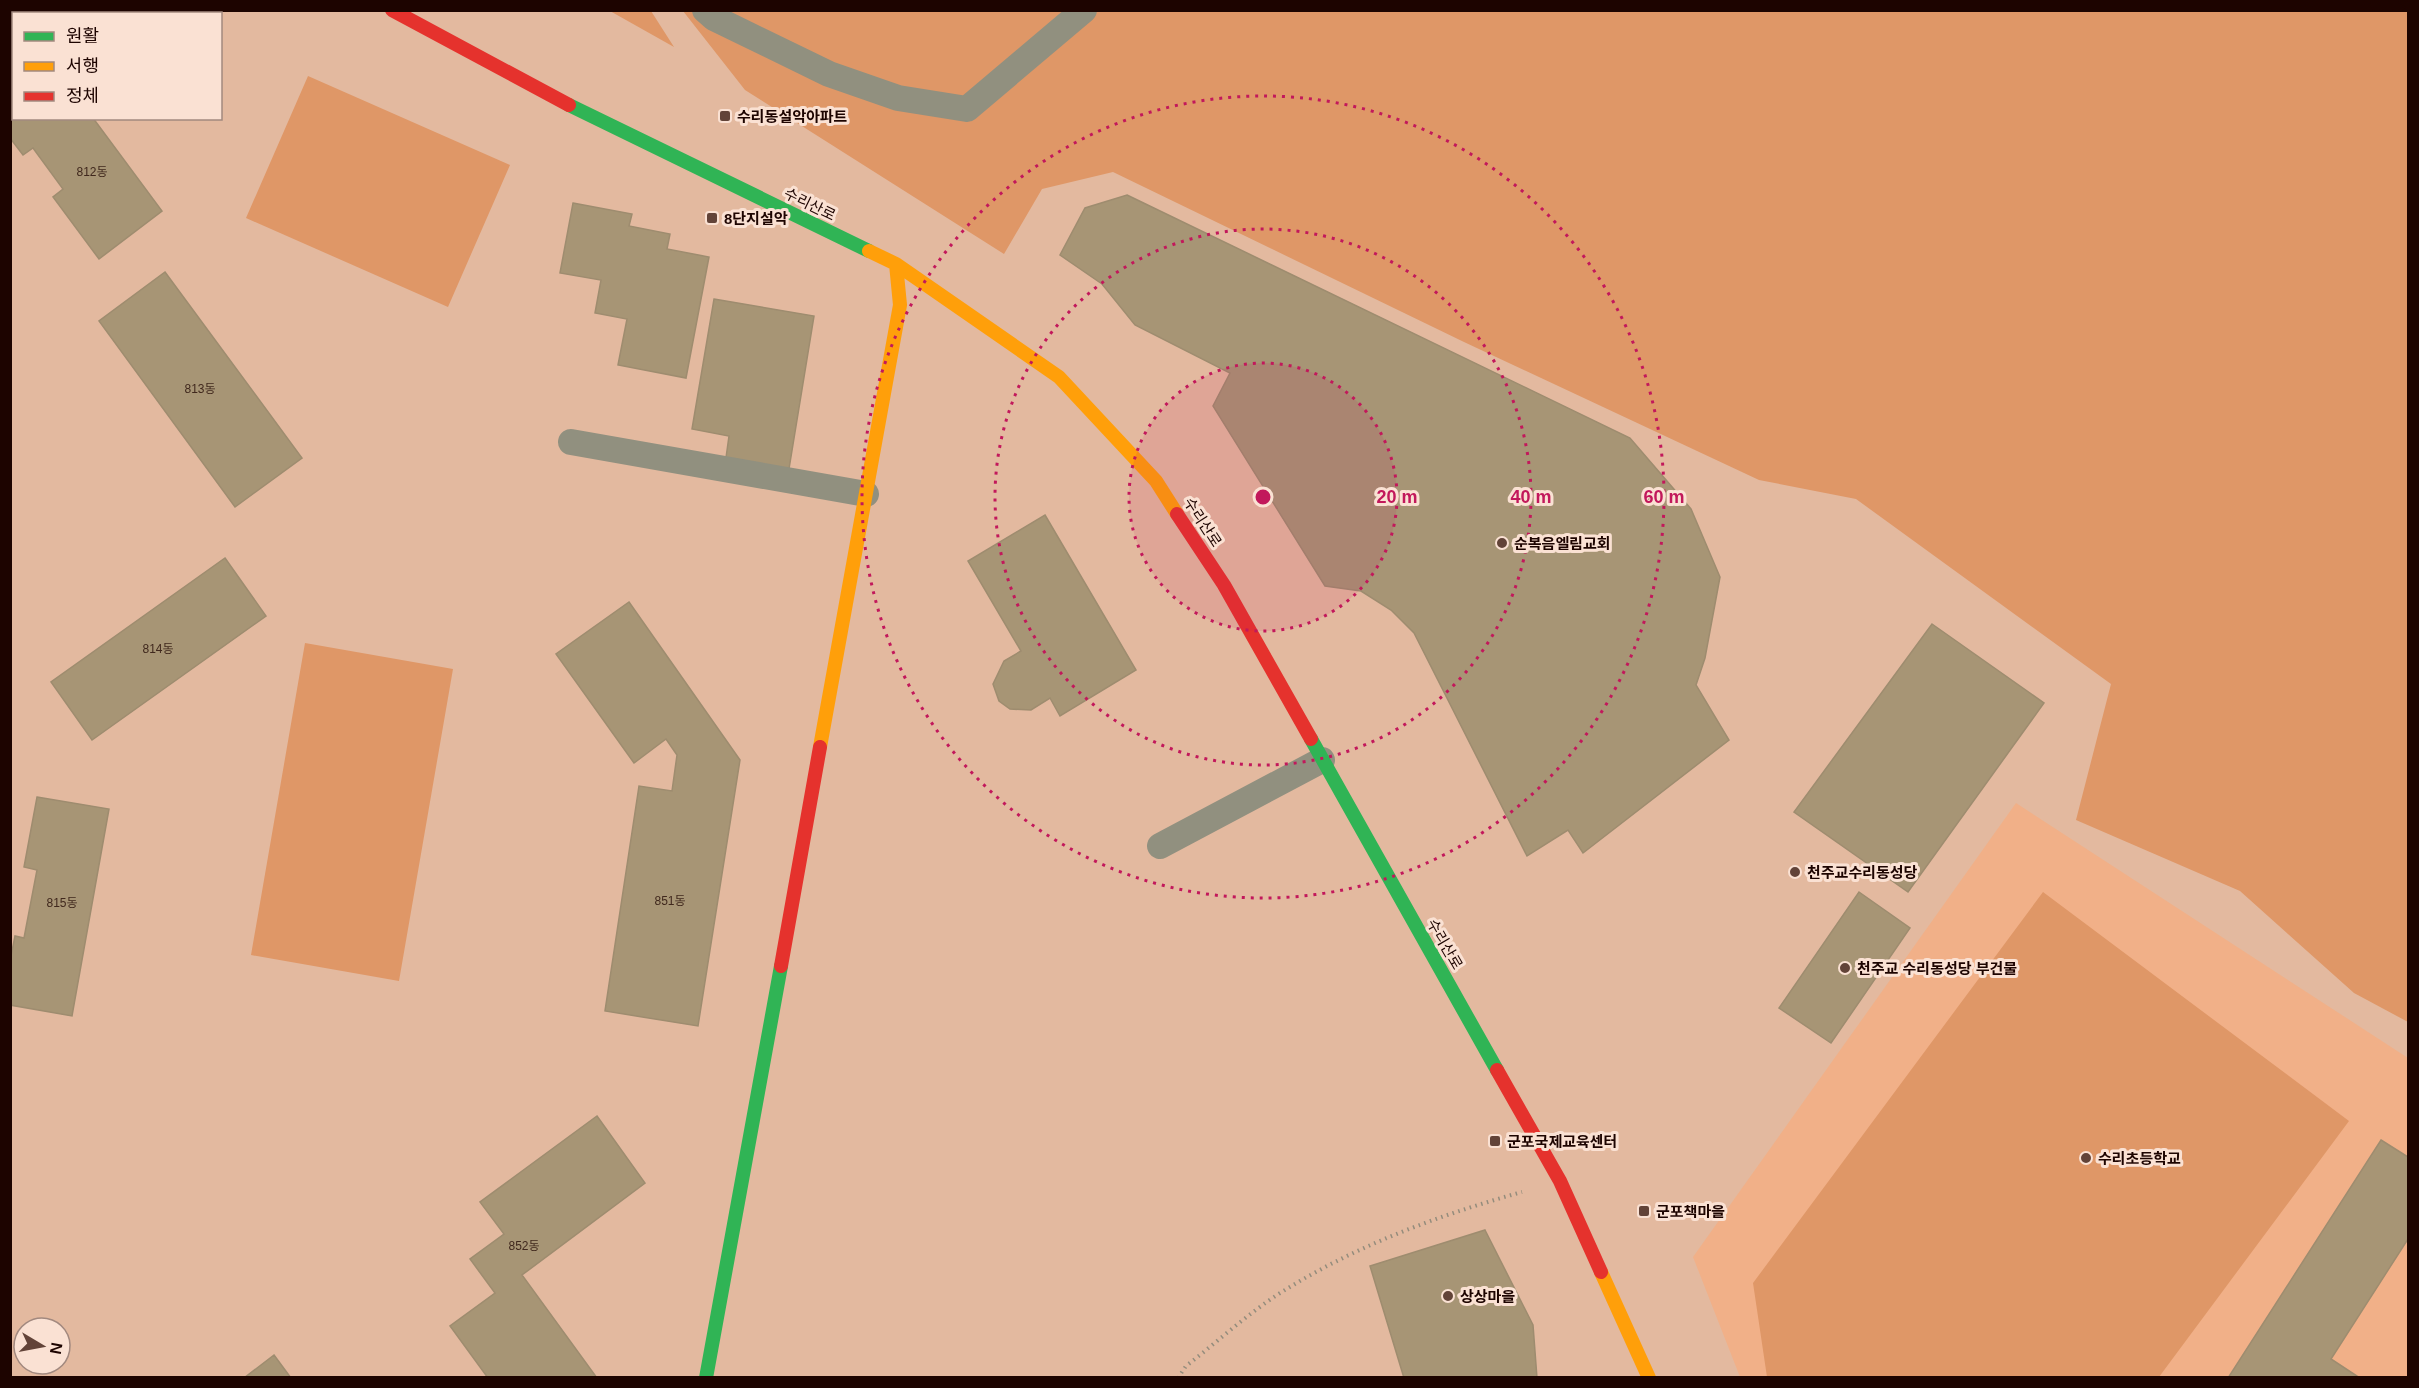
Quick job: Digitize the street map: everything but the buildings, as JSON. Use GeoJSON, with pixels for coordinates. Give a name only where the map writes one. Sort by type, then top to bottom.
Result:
{"type":"FeatureCollection","features":[{"type":"Feature","properties":{"kind":"street","name":"수리산로"},"geometry":{"type":"LineString","coordinates":[[392,10],[600,121],[897,264],[1059,377],[1156,481],[1224,585],[1560,1181],[1649,1377]]}},
{"type":"Feature","properties":{"kind":"street"},"geometry":{"type":"LineString","coordinates":[[705,1377],[900,305],[897,264]]}},
{"type":"Feature","properties":{"kind":"lane"},"geometry":{"type":"LineString","coordinates":[[705,10],[714,18],[829,74],[898,98],[967,109],[1084,10]]}},
{"type":"Feature","properties":{"kind":"lane"},"geometry":{"type":"LineString","coordinates":[[571,442],[866,494]]}},
{"type":"Feature","properties":{"kind":"lane"},"geometry":{"type":"LineString","coordinates":[[1160,846],[1322,760]]}},
{"type":"Feature","properties":{"kind":"path"},"geometry":{"type":"LineString","coordinates":[[1178,1377],[1186,1366],[1276,1296],[1374,1242],[1456,1210],[1560,1181]]}},
{"type":"Feature","properties":{"kind":"shaded area"},"geometry":{"type":"Polygon","coordinates":[[[610,11],[651,11],[674,47],[610,11]]]}},
{"type":"Feature","properties":{"kind":"shaded area"},"geometry":{"type":"Polygon","coordinates":[[[683,11],[2408,11],[2408,1022],[2354,993],[2240,891],[2076,820],[2111,684],[1856,499],[1759,480],[1464,342],[1113,172],[1042,189],[1004,254],[745,90],[683,11]]]}},
{"type":"Feature","properties":{"kind":"shaded area"},"geometry":{"type":"Polygon","coordinates":[[[308,76],[510,165],[448,307],[246,218],[308,76]]]}},
{"type":"Feature","properties":{"kind":"shaded area"},"geometry":{"type":"Polygon","coordinates":[[[305,643],[453,669],[399,981],[251,955],[305,643]]]}},
{"type":"Feature","properties":{"kind":"shaded area","name":"수리초등학교"},"geometry":{"type":"Polygon","coordinates":[[[2016,803],[2408,1058],[2408,1377],[1740,1377],[1693,1257],[2016,803]]]}},
{"type":"Feature","properties":{"kind":"shaded area","name":"수리초등학교"},"geometry":{"type":"Polygon","coordinates":[[[2043,892],[2349,1121],[2159,1377],[1767,1377],[1753,1283],[2043,892]]]}},
{"type":"Feature","properties":{"kind":"traffic: fast"},"geometry":{"type":"LineString","coordinates":[[569,105],[869,251]]}},
{"type":"Feature","properties":{"kind":"traffic: fast"},"geometry":{"type":"LineString","coordinates":[[1311,739],[1497,1070]]}},
{"type":"Feature","properties":{"kind":"traffic: fast"},"geometry":{"type":"LineString","coordinates":[[706,1378],[781,966]]}},
{"type":"Feature","properties":{"kind":"traffic: slow"},"geometry":{"type":"LineString","coordinates":[[869,251],[896,264],[1059,377],[1156,481],[1177,514]]}},
{"type":"Feature","properties":{"kind":"traffic: slow"},"geometry":{"type":"LineString","coordinates":[[820,747],[900,305],[896,264]]}},
{"type":"Feature","properties":{"kind":"traffic: slow"},"geometry":{"type":"LineString","coordinates":[[1601,1272],[1649,1378]]}},
{"type":"Feature","properties":{"kind":"traffic: jam"},"geometry":{"type":"LineString","coordinates":[[392,10],[569,105]]}},
{"type":"Feature","properties":{"kind":"traffic: jam"},"geometry":{"type":"LineString","coordinates":[[1177,514],[1224,585],[1311,739]]}},
{"type":"Feature","properties":{"kind":"traffic: jam"},"geometry":{"type":"LineString","coordinates":[[781,966],[820,747]]}},
{"type":"Feature","properties":{"kind":"traffic: jam"},"geometry":{"type":"LineString","coordinates":[[1497,1070],[1560,1181],[1601,1272]]}},
{"type":"Feature","properties":{"kind":"place","name":"수리동설악아파트"},"geometry":{"type":"Point","coordinates":[725,116]}},
{"type":"Feature","properties":{"kind":"place","name":"8단지설악"},"geometry":{"type":"Point","coordinates":[712,218]}},
{"type":"Feature","properties":{"kind":"place","name":"순복음엘림교회"},"geometry":{"type":"Point","coordinates":[1502,543]}},
{"type":"Feature","properties":{"kind":"place","name":"천주교수리동성당"},"geometry":{"type":"Point","coordinates":[1795,872]}},
{"type":"Feature","properties":{"kind":"place","name":"천주교 수리동성당 부건물"},"geometry":{"type":"Point","coordinates":[1845,968]}},
{"type":"Feature","properties":{"kind":"place","name":"군포국제교육센터"},"geometry":{"type":"Point","coordinates":[1495,1141]}},
{"type":"Feature","properties":{"kind":"place","name":"수리초등학교"},"geometry":{"type":"Point","coordinates":[2086,1158]}},
{"type":"Feature","properties":{"kind":"place","name":"군포책마을"},"geometry":{"type":"Point","coordinates":[1644,1211]}},
{"type":"Feature","properties":{"kind":"place","name":"상상마을"},"geometry":{"type":"Point","coordinates":[1448,1296]}}]}
